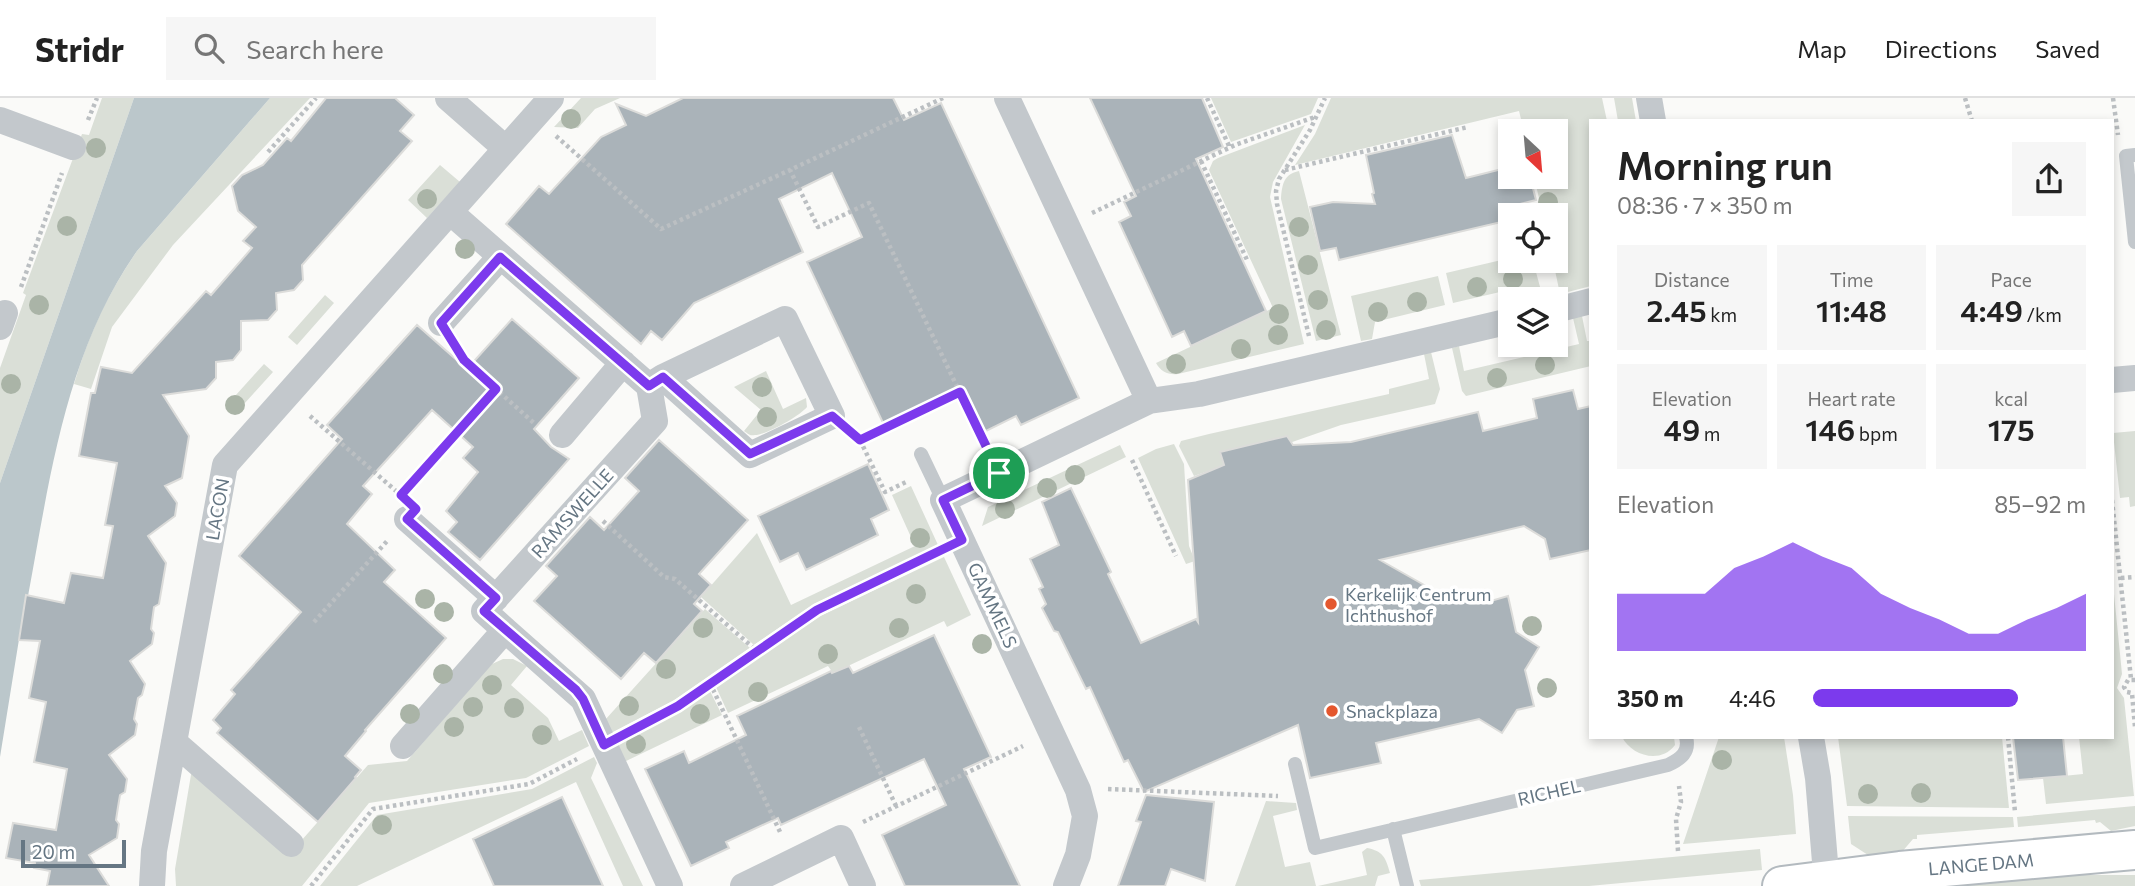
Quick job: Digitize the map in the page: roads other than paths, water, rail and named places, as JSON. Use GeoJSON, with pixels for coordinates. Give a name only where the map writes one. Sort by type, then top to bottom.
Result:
{"type":"FeatureCollection","features":[{"type":"Feature","properties":{"kind":"street"},"geometry":{"type":"LineString","coordinates":[[448,98],[505,148],[542,107]]}},
{"type":"Feature","properties":{"kind":"street"},"geometry":{"type":"LineString","coordinates":[[1007,98],[1149,401]]}},
{"type":"Feature","properties":{"kind":"street"},"geometry":{"type":"LineString","coordinates":[[1648,98],[1653,119]]}},
{"type":"Feature","properties":{"kind":"street"},"geometry":{"type":"LineString","coordinates":[[0,120],[73,147]]}},
{"type":"Feature","properties":{"kind":"street","name":"LACON"},"geometry":{"type":"LineString","coordinates":[[152,886],[153,852],[225,465],[505,148]]}},
{"type":"Feature","properties":{"kind":"street"},"geometry":{"type":"LineString","coordinates":[[450,212],[623,363],[656,381],[750,454],[832,416],[785,319],[656,381]]}},
{"type":"Feature","properties":{"kind":"street"},"geometry":{"type":"LineString","coordinates":[[441,323],[500,257]]}},
{"type":"Feature","properties":{"kind":"street"},"geometry":{"type":"LineString","coordinates":[[1568,307],[1589,302]]}},
{"type":"Feature","properties":{"kind":"street"},"geometry":{"type":"LineString","coordinates":[[943,500],[1149,401],[1199,394],[1498,324]]}},
{"type":"Feature","properties":{"kind":"street"},"geometry":{"type":"LineString","coordinates":[[562,435],[623,363]]}},
{"type":"Feature","properties":{"kind":"street"},"geometry":{"type":"LineString","coordinates":[[2114,380],[2135,378]]}},
{"type":"Feature","properties":{"kind":"street","name":"RAMSWELLE"},"geometry":{"type":"LineString","coordinates":[[496,598],[655,421],[656,381]]}},
{"type":"Feature","properties":{"kind":"street","name":"GAMMELS"},"geometry":{"type":"LineString","coordinates":[[943,500],[1078,790],[1085,816],[1078,855],[1066,886]]}},
{"type":"Feature","properties":{"kind":"street"},"geometry":{"type":"LineString","coordinates":[[407,519],[496,598],[484,611],[583,699],[670,886]]}},
{"type":"Feature","properties":{"kind":"street"},"geometry":{"type":"LineString","coordinates":[[403,746],[505,629]]}},
{"type":"Feature","properties":{"kind":"street"},"geometry":{"type":"LineString","coordinates":[[1782,886],[1827,883],[1821,807],[1811,739]]}},
{"type":"Feature","properties":{"kind":"street"},"geometry":{"type":"LineString","coordinates":[[174,742],[291,844]]}},
{"type":"Feature","properties":{"kind":"street"},"geometry":{"type":"LineString","coordinates":[[743,886],[841,838],[863,886]]}},
{"type":"Feature","properties":{"kind":"street","name":"LANGE DAM"},"geometry":{"type":"LineString","coordinates":[[1827,883],[1900,871],[2135,850]]}},
{"type":"Feature","properties":{"kind":"lane"},"geometry":{"type":"LineString","coordinates":[[2131,155],[2135,242]]}},
{"type":"Feature","properties":{"kind":"lane"},"geometry":{"type":"LineString","coordinates":[[921,454],[943,500]]}},
{"type":"Feature","properties":{"kind":"lane","name":"RICHEL"},"geometry":{"type":"LineString","coordinates":[[1295,764],[1315,848],[1676,761],[1684,755],[1686,739]]}},
{"type":"Feature","properties":{"kind":"lane"},"geometry":{"type":"LineString","coordinates":[[1393,829],[1407,886]]}},
{"type":"Feature","properties":{"kind":"place","name":"Kerkelijk Centrum Ichthushof"},"geometry":{"type":"Point","coordinates":[1331,604]}},
{"type":"Feature","properties":{"kind":"place","name":"Snackplaza"},"geometry":{"type":"Point","coordinates":[1332,711]}}]}
